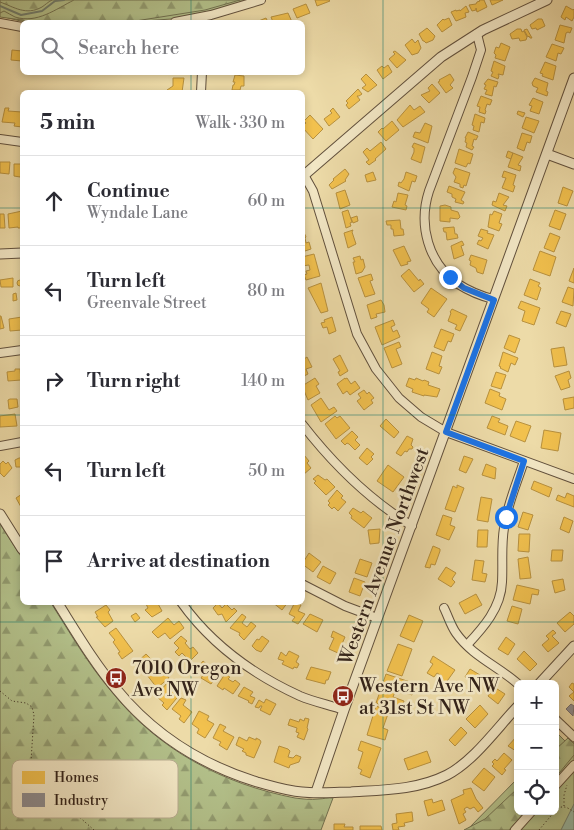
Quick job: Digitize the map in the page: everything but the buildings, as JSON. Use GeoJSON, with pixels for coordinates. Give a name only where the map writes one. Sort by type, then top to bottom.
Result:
{"type":"FeatureCollection","features":[{"type":"Feature","properties":{"kind":"street"},"geometry":{"type":"LineString","coordinates":[[210,19],[261,0]]}},
{"type":"Feature","properties":{"kind":"street"},"geometry":{"type":"LineString","coordinates":[[305,174],[431,65],[477,34],[546,0]]}},
{"type":"Feature","properties":{"kind":"street"},"geometry":{"type":"LineString","coordinates":[[0,23],[20,27]]}},
{"type":"Feature","properties":{"kind":"street"},"geometry":{"type":"LineString","coordinates":[[477,34],[481,50],[426,200],[424,222],[429,248],[443,270],[464,288],[494,300]]}},
{"type":"Feature","properties":{"kind":"street"},"geometry":{"type":"LineString","coordinates":[[201,90],[202,75]]}},
{"type":"Feature","properties":{"kind":"street","name":"Western Avenue Northwest"},"geometry":{"type":"LineString","coordinates":[[316,792],[377,618],[574,78]]}},
{"type":"Feature","properties":{"kind":"street"},"geometry":{"type":"LineString","coordinates":[[0,139],[20,142]]}},
{"type":"Feature","properties":{"kind":"street"},"geometry":{"type":"LineString","coordinates":[[547,154],[574,164]]}},
{"type":"Feature","properties":{"kind":"street"},"geometry":{"type":"LineString","coordinates":[[305,179],[313,191],[353,321],[369,359],[407,407],[446,432],[574,479]]}},
{"type":"Feature","properties":{"kind":"street"},"geometry":{"type":"LineString","coordinates":[[0,254],[20,252]]}},
{"type":"Feature","properties":{"kind":"street"},"geometry":{"type":"LineString","coordinates":[[0,353],[20,350]]}},
{"type":"Feature","properties":{"kind":"street"},"geometry":{"type":"LineString","coordinates":[[305,428],[352,481],[412,526]]}},
{"type":"Feature","properties":{"kind":"street"},"geometry":{"type":"LineString","coordinates":[[0,446],[20,442]]}},
{"type":"Feature","properties":{"kind":"street"},"geometry":{"type":"LineString","coordinates":[[467,645],[487,622],[498,602],[502,584],[504,529],[524,461]]}},
{"type":"Feature","properties":{"kind":"street"},"geometry":{"type":"LineString","coordinates":[[0,514],[20,546]]}},
{"type":"Feature","properties":{"kind":"street"},"geometry":{"type":"LineString","coordinates":[[305,586],[345,606],[377,618]]}},
{"type":"Feature","properties":{"kind":"street"},"geometry":{"type":"LineString","coordinates":[[59,605],[90,655],[118,691],[140,715],[174,743],[200,759],[240,777],[286,790],[316,792],[394,789],[416,786],[438,779],[468,760],[514,710]]}},
{"type":"Feature","properties":{"kind":"street"},"geometry":{"type":"LineString","coordinates":[[183,605],[216,641],[234,657],[261,676],[302,696],[344,710]]}},
{"type":"Feature","properties":{"kind":"street"},"geometry":{"type":"LineString","coordinates":[[444,608],[456,633],[467,645],[476,654],[514,681]]}},
{"type":"Feature","properties":{"kind":"street"},"geometry":{"type":"LineString","coordinates":[[543,680],[574,646]]}},
{"type":"Feature","properties":{"kind":"street"},"geometry":{"type":"LineString","coordinates":[[559,723],[574,736]]}},
{"type":"Feature","properties":{"kind":"street"},"geometry":{"type":"LineString","coordinates":[[559,782],[574,764]]}},
{"type":"Feature","properties":{"kind":"street"},"geometry":{"type":"LineString","coordinates":[[515,830],[528,815]]}},
{"type":"Feature","properties":{"kind":"path"},"geometry":{"type":"LineString","coordinates":[[0,691],[12,701],[32,706],[34,715],[31,760]]}},
{"type":"Feature","properties":{"kind":"path"},"geometry":{"type":"LineString","coordinates":[[564,806],[568,772]]}},
{"type":"Feature","properties":{"kind":"path"},"geometry":{"type":"LineString","coordinates":[[559,808],[564,806],[574,812]]}},
{"type":"Feature","properties":{"kind":"path"},"geometry":{"type":"LineString","coordinates":[[539,830],[552,815]]}},
{"type":"Feature","properties":{"kind":"path"},"geometry":{"type":"LineString","coordinates":[[80,818],[94,830]]}},
{"type":"Feature","properties":{"kind":"green space"},"geometry":{"type":"Polygon","coordinates":[[[0,0],[254,0],[185,18],[157,20],[20,21],[0,16],[0,0]]]}},
{"type":"Feature","properties":{"kind":"green space"},"geometry":{"type":"Polygon","coordinates":[[[0,0],[52,0],[36,10],[25,11],[0,2],[0,0]]]}},
{"type":"Feature","properties":{"kind":"green space"},"geometry":{"type":"Polygon","coordinates":[[[74,0],[240,0],[205,10],[142,20],[22,20],[0,17],[0,13],[4,11],[15,17],[31,19],[53,11],[74,0]]]}},
{"type":"Feature","properties":{"kind":"green space"},"geometry":{"type":"Polygon","coordinates":[[[0,524],[20,555],[20,605],[52,605],[111,691],[149,731],[194,761],[242,784],[295,798],[333,798],[321,830],[0,830],[0,524]]]}},
{"type":"Feature","properties":{"kind":"green space"},"geometry":{"type":"Polygon","coordinates":[[[559,735],[570,746],[574,742],[574,830],[467,830],[514,782],[514,815],[559,815],[559,735]]]}},
{"type":"Feature","properties":{"kind":"green space"},"geometry":{"type":"Polygon","coordinates":[[[568,738],[574,744],[574,755],[559,773],[559,770],[559,746],[568,738]]]}},
{"type":"Feature","properties":{"kind":"green space"},"geometry":{"type":"Polygon","coordinates":[[[514,792],[514,815],[522,815],[509,830],[464,830],[485,819],[514,792]]]}},
{"type":"Feature","properties":{"kind":"shaded area"},"geometry":{"type":"Polygon","coordinates":[[[574,804],[574,830],[561,830],[574,804]]]}},
{"type":"Feature","properties":{"kind":"waterway"},"geometry":{"type":"LineString","coordinates":[[0,6],[21,15],[42,11],[55,1],[64,0]]}},
{"type":"Feature","properties":{"kind":"place","name":"7010 Oregon Ave NW"},"geometry":{"type":"Point","coordinates":[116,678]}},
{"type":"Feature","properties":{"kind":"place","name":"Western Ave NW at 31st St NW"},"geometry":{"type":"Point","coordinates":[343,696]}},
{"type":"Feature","properties":{"kind":"route"},"geometry":{"type":"LineString","coordinates":[[450,277],[464,288],[494,300],[446,432],[524,461],[506,517]]}}]}
